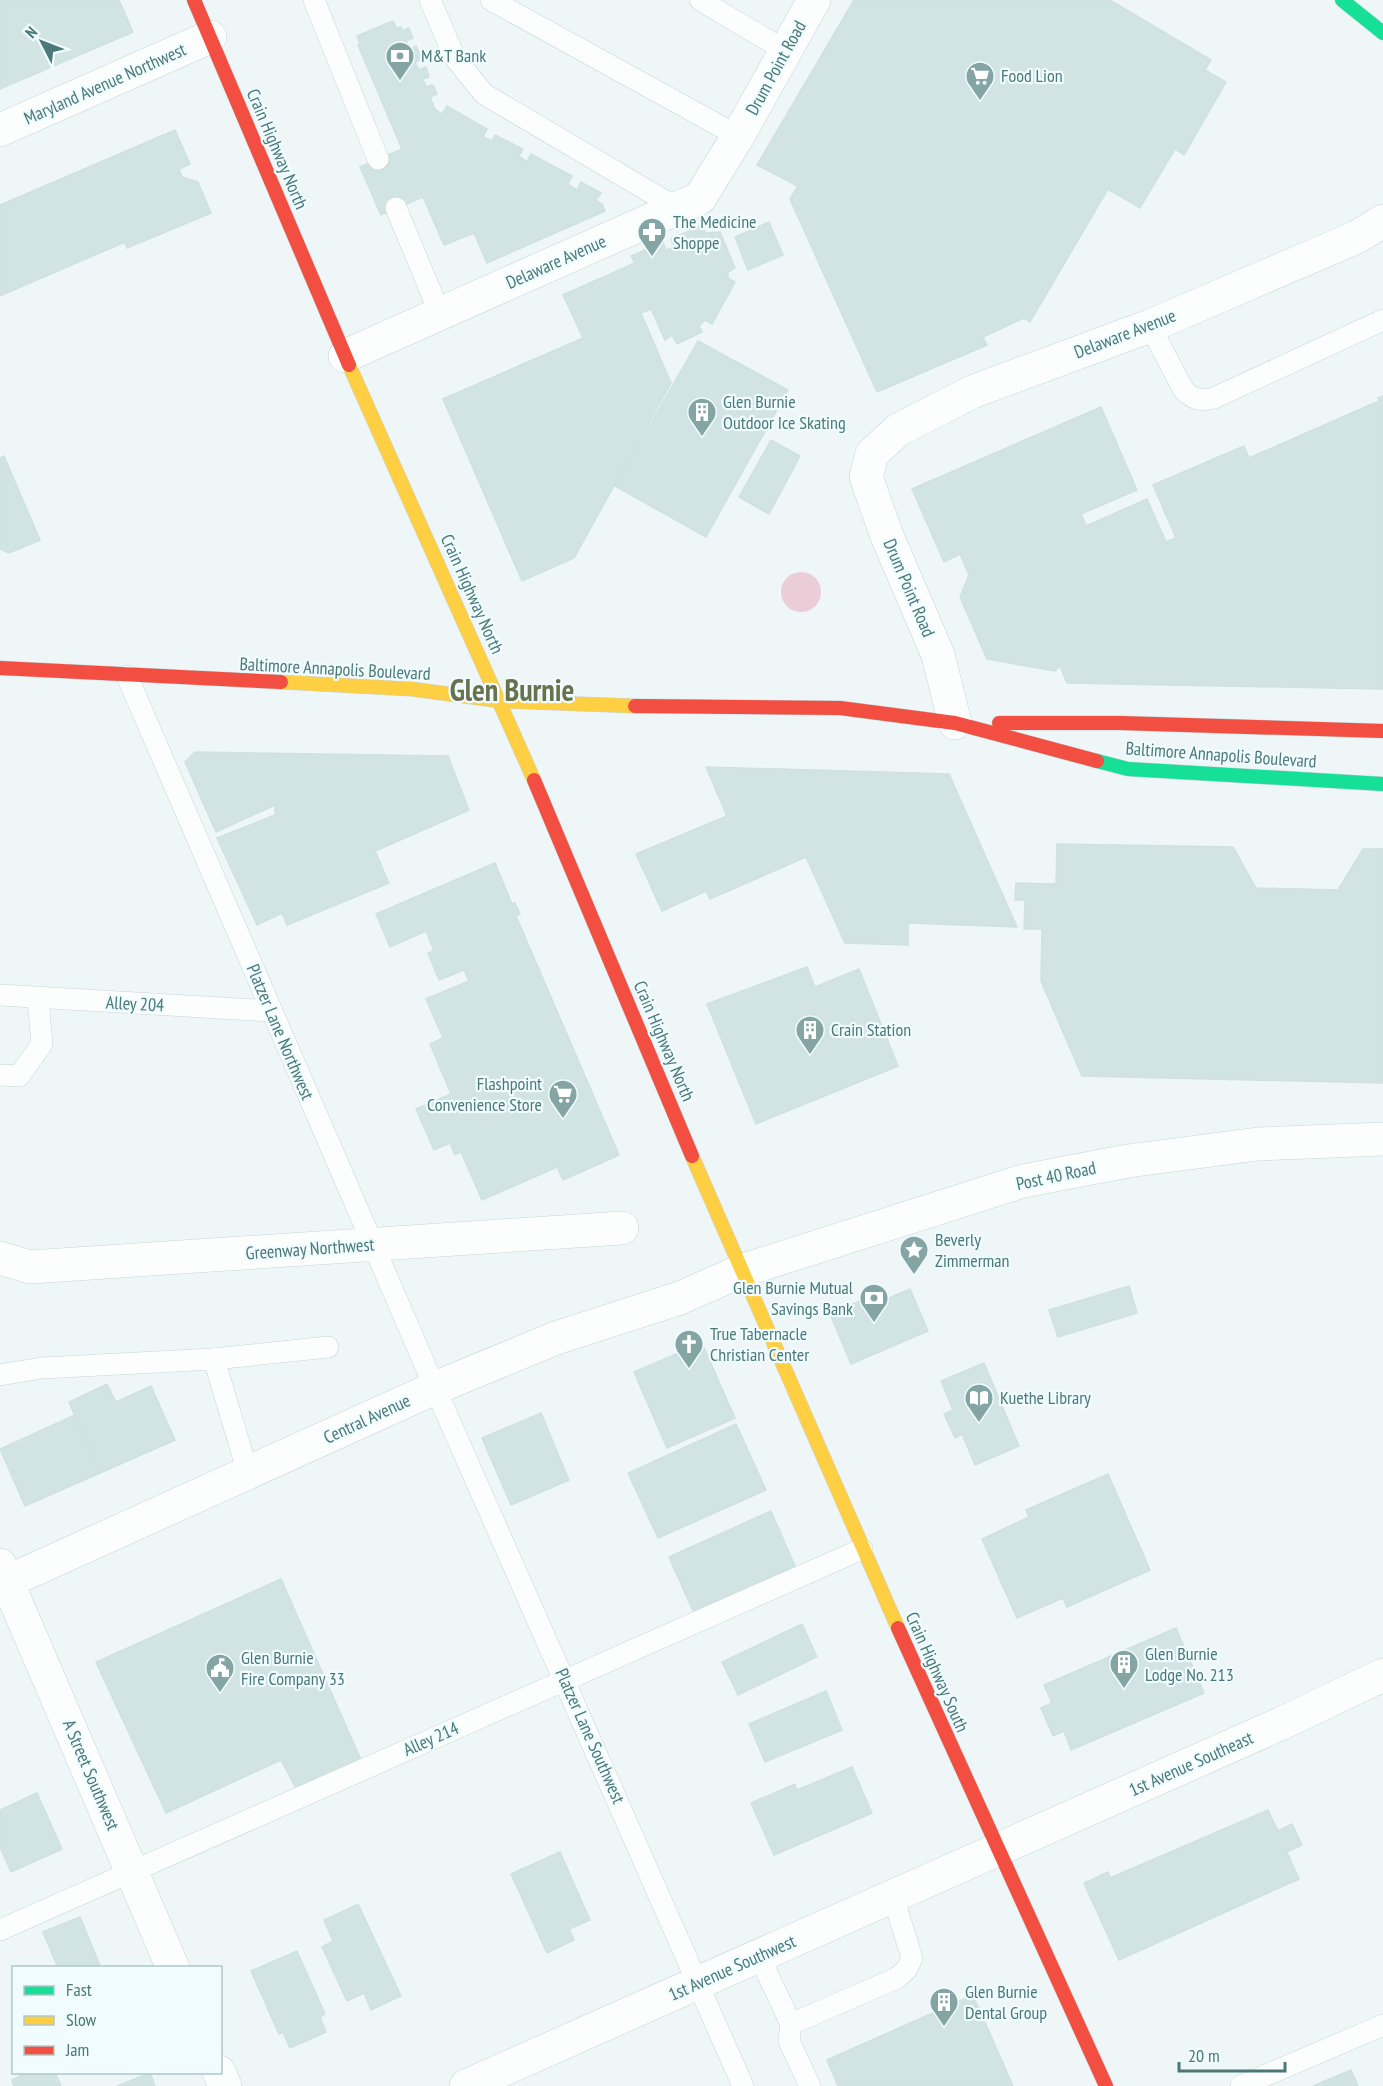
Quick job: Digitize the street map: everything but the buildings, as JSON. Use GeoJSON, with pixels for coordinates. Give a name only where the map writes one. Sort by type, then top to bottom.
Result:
{"type":"FeatureCollection","features":[{"type":"Feature","properties":{"kind":"main road","name":"Crain Highway North"},"geometry":{"type":"LineString","coordinates":[[194,0],[345,356],[501,701],[741,1271]]}},
{"type":"Feature","properties":{"kind":"main road"},"geometry":{"type":"LineString","coordinates":[[1342,0],[1383,33]]}},
{"type":"Feature","properties":{"kind":"main road","name":"Baltimore Annapolis Boulevard"},"geometry":{"type":"LineString","coordinates":[[0,668],[411,689],[501,701],[576,705],[840,708],[955,723],[1120,723],[1383,730]]}},
{"type":"Feature","properties":{"kind":"main road","name":"Baltimore Annapolis Boulevard"},"geometry":{"type":"LineString","coordinates":[[955,723],[1128,769],[1383,784]]}},
{"type":"Feature","properties":{"kind":"main road","name":"Crain Highway South"},"geometry":{"type":"LineString","coordinates":[[741,1271],[762,1314],[862,1549],[1106,2086]]}},
{"type":"Feature","properties":{"kind":"street","name":"Drum Point Road"},"geometry":{"type":"LineString","coordinates":[[738,136],[814,0]]}},
{"type":"Feature","properties":{"kind":"street","name":"Maryland Avenue Northwest"},"geometry":{"type":"LineString","coordinates":[[0,130],[210,37]]}},
{"type":"Feature","properties":{"kind":"street","name":"Delaware Avenue"},"geometry":{"type":"LineString","coordinates":[[345,356],[700,198],[738,136]]}},
{"type":"Feature","properties":{"kind":"street","name":"Delaware Avenue"},"geometry":{"type":"LineString","coordinates":[[872,453],[898,430],[972,392],[1150,326],[1357,237],[1383,221]]}},
{"type":"Feature","properties":{"kind":"street","name":"Drum Point Road"},"geometry":{"type":"LineString","coordinates":[[872,453],[866,477],[887,536],[938,655],[955,723]]}},
{"type":"Feature","properties":{"kind":"street","name":"Post 40 Road"},"geometry":{"type":"LineString","coordinates":[[741,1271],[1023,1181],[1128,1161],[1258,1144],[1383,1139]]}},
{"type":"Feature","properties":{"kind":"street","name":"Greenway Northwest"},"geometry":{"type":"LineString","coordinates":[[0,1258],[30,1268],[622,1228]]}},
{"type":"Feature","properties":{"kind":"street","name":"Central Avenue"},"geometry":{"type":"LineString","coordinates":[[2,1578],[249,1473],[435,1388],[556,1338],[680,1298],[741,1271]]}},
{"type":"Feature","properties":{"kind":"street","name":"A Street Southwest"},"geometry":{"type":"LineString","coordinates":[[2,1578],[172,1966]]}},
{"type":"Feature","properties":{"kind":"street","name":"1st Avenue Southeast"},"geometry":{"type":"LineString","coordinates":[[998,1850],[1281,1724],[1383,1675]]}},
{"type":"Feature","properties":{"kind":"street","name":"1st Avenue Southwest"},"geometry":{"type":"LineString","coordinates":[[466,2086],[998,1850]]}},
{"type":"Feature","properties":{"kind":"lane"},"geometry":{"type":"LineString","coordinates":[[314,0],[378,159]]}},
{"type":"Feature","properties":{"kind":"lane"},"geometry":{"type":"LineString","coordinates":[[430,0],[455,58],[484,94],[677,208]]}},
{"type":"Feature","properties":{"kind":"lane"},"geometry":{"type":"LineString","coordinates":[[491,0],[738,136]]}},
{"type":"Feature","properties":{"kind":"lane"},"geometry":{"type":"LineString","coordinates":[[700,0],[786,51]]}},
{"type":"Feature","properties":{"kind":"lane"},"geometry":{"type":"LineString","coordinates":[[396,208],[440,314]]}},
{"type":"Feature","properties":{"kind":"lane"},"geometry":{"type":"LineString","coordinates":[[1150,326],[1183,389],[1191,398],[1202,401],[1214,398],[1383,320]]}},
{"type":"Feature","properties":{"kind":"lane","name":"Platzer Lane Northwest"},"geometry":{"type":"LineString","coordinates":[[126,676],[435,1388]]}},
{"type":"Feature","properties":{"kind":"lane","name":"Alley 204"},"geometry":{"type":"LineString","coordinates":[[0,995],[271,1011]]}},
{"type":"Feature","properties":{"kind":"lane"},"geometry":{"type":"LineString","coordinates":[[0,1076],[19,1076],[42,1044],[38,999]]}},
{"type":"Feature","properties":{"kind":"lane"},"geometry":{"type":"LineString","coordinates":[[0,1375],[42,1368],[214,1359],[328,1347]]}},
{"type":"Feature","properties":{"kind":"lane"},"geometry":{"type":"LineString","coordinates":[[214,1359],[249,1473]]}},
{"type":"Feature","properties":{"kind":"lane","name":"Platzer Lane Southwest"},"geometry":{"type":"LineString","coordinates":[[435,1388],[743,2086]]}},
{"type":"Feature","properties":{"kind":"lane","name":"Alley 214"},"geometry":{"type":"LineString","coordinates":[[0,1930],[862,1549]]}},
{"type":"Feature","properties":{"kind":"lane"},"geometry":{"type":"LineString","coordinates":[[791,2024],[897,1978],[907,1969],[912,1958],[893,1897]]}},
{"type":"Feature","properties":{"kind":"lane"},"geometry":{"type":"LineString","coordinates":[[759,1956],[791,2024],[789,2041],[810,2086]]}},
{"type":"Feature","properties":{"kind":"lane"},"geometry":{"type":"LineString","coordinates":[[1241,2086],[1383,2025]]}},
{"type":"Feature","properties":{"kind":"shaded area"},"geometry":{"type":"Polygon","coordinates":[[[801,572],[815,578],[821,592],[815,606],[801,612],[787,606],[781,592],[787,578],[801,572]]]}},
{"type":"Feature","properties":{"kind":"traffic: fast"},"geometry":{"type":"LineString","coordinates":[[1342,0],[1383,33]]}},
{"type":"Feature","properties":{"kind":"traffic: fast"},"geometry":{"type":"LineString","coordinates":[[1097,761],[1128,769],[1383,784]]}},
{"type":"Feature","properties":{"kind":"traffic: slow"},"geometry":{"type":"LineString","coordinates":[[349,365],[534,780]]}},
{"type":"Feature","properties":{"kind":"traffic: slow"},"geometry":{"type":"LineString","coordinates":[[281,682],[411,689],[501,701],[635,706]]}},
{"type":"Feature","properties":{"kind":"traffic: slow"},"geometry":{"type":"LineString","coordinates":[[692,1156],[898,1628]]}},
{"type":"Feature","properties":{"kind":"traffic: jam"},"geometry":{"type":"LineString","coordinates":[[194,0],[349,365]]}},
{"type":"Feature","properties":{"kind":"traffic: jam"},"geometry":{"type":"LineString","coordinates":[[0,668],[281,682]]}},
{"type":"Feature","properties":{"kind":"traffic: jam"},"geometry":{"type":"LineString","coordinates":[[635,706],[840,708],[955,723],[1097,761]]}},
{"type":"Feature","properties":{"kind":"traffic: jam"},"geometry":{"type":"LineString","coordinates":[[999,723],[1120,723],[1383,731]]}},
{"type":"Feature","properties":{"kind":"traffic: jam"},"geometry":{"type":"LineString","coordinates":[[534,780],[692,1156]]}},
{"type":"Feature","properties":{"kind":"traffic: jam"},"geometry":{"type":"LineString","coordinates":[[898,1628],[1106,2086]]}},
{"type":"Feature","properties":{"kind":"place","name":"M&T Bank"},"geometry":{"type":"Point","coordinates":[400,82]}},
{"type":"Feature","properties":{"kind":"place","name":"Food Lion"},"geometry":{"type":"Point","coordinates":[980,102]}},
{"type":"Feature","properties":{"kind":"place","name":"The Medicine Shoppe"},"geometry":{"type":"Point","coordinates":[652,258]}},
{"type":"Feature","properties":{"kind":"place","name":"Glen Burnie Outdoor Ice Skating"},"geometry":{"type":"Point","coordinates":[702,438]}},
{"type":"Feature","properties":{"kind":"place","name":"Crain Station"},"geometry":{"type":"Point","coordinates":[810,1056]}},
{"type":"Feature","properties":{"kind":"place","name":"Flashpoint Convenience Store"},"geometry":{"type":"Point","coordinates":[563,1120]}},
{"type":"Feature","properties":{"kind":"place","name":"Beverly Zimmerman"},"geometry":{"type":"Point","coordinates":[914,1276]}},
{"type":"Feature","properties":{"kind":"place","name":"Glen Burnie Mutual Savings Bank"},"geometry":{"type":"Point","coordinates":[874,1324]}},
{"type":"Feature","properties":{"kind":"place","name":"True Tabernacle Christian Center"},"geometry":{"type":"Point","coordinates":[689,1370]}},
{"type":"Feature","properties":{"kind":"place","name":"Kuethe Library"},"geometry":{"type":"Point","coordinates":[979,1424]}},
{"type":"Feature","properties":{"kind":"place","name":"Glen Burnie Lodge No. 213"},"geometry":{"type":"Point","coordinates":[1124,1690]}},
{"type":"Feature","properties":{"kind":"place","name":"Glen Burnie Fire Company 33"},"geometry":{"type":"Point","coordinates":[220,1694]}},
{"type":"Feature","properties":{"kind":"place","name":"Glen Burnie Dental Group"},"geometry":{"type":"Point","coordinates":[944,2028]}},
{"type":"Feature","properties":{"kind":"district","name":"Glen Burnie"},"geometry":{"type":"Point","coordinates":[512,691]}}]}
